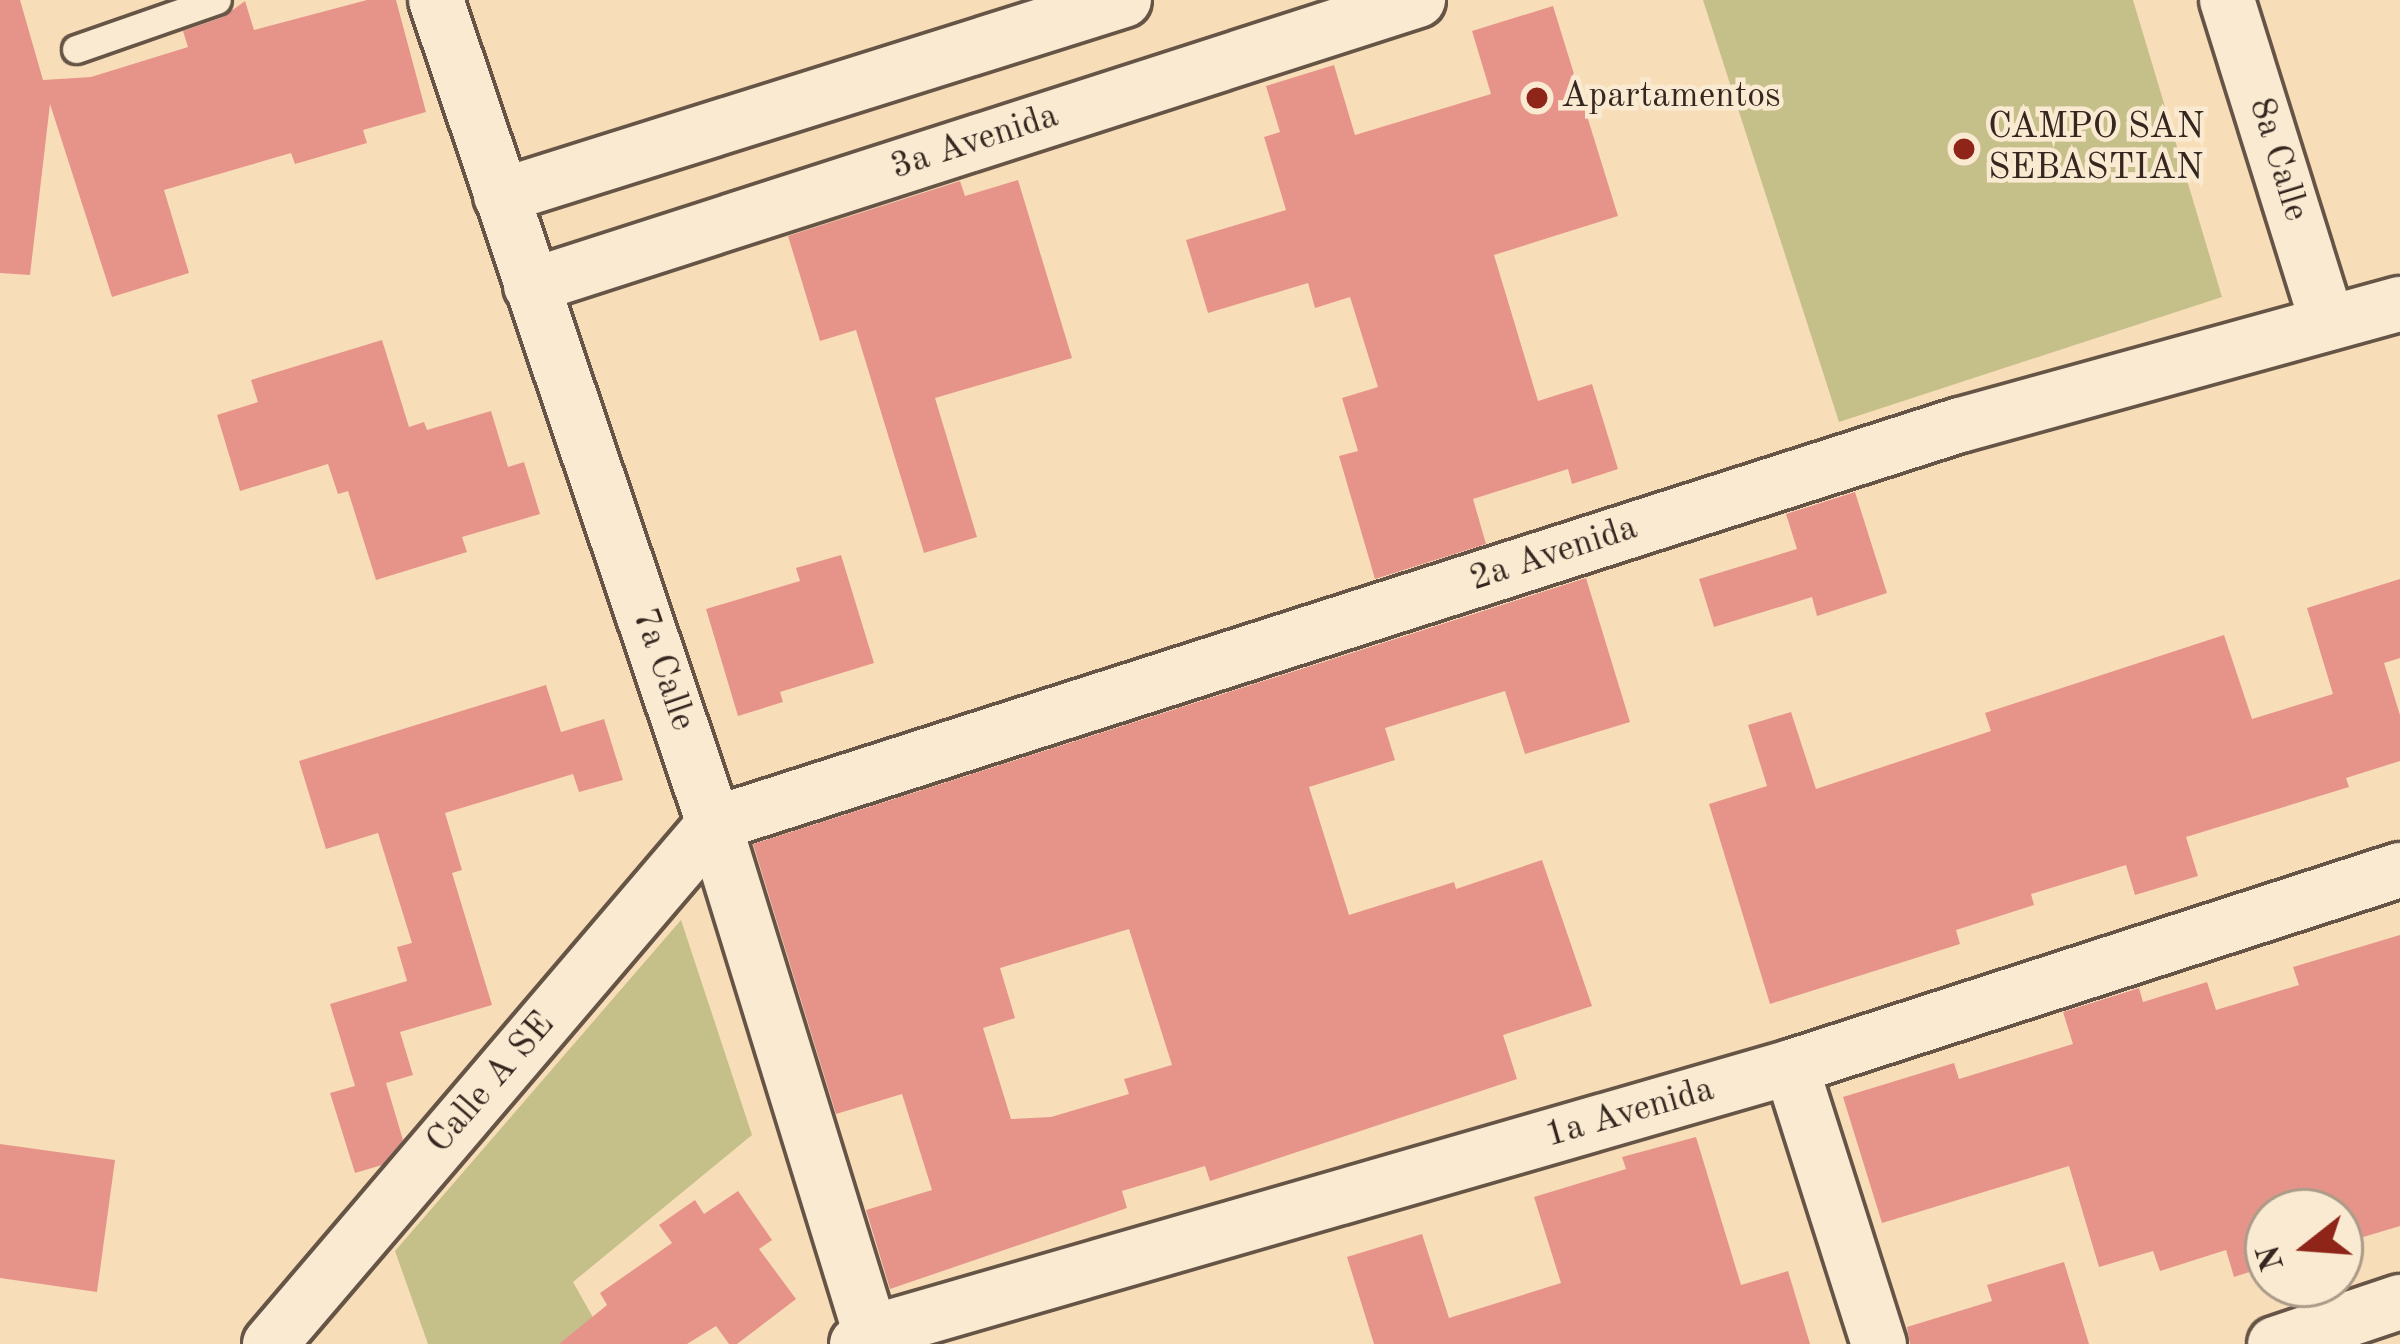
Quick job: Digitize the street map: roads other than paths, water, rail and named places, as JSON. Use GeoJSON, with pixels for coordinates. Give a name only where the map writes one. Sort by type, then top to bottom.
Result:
{"type":"FeatureCollection","features":[{"type":"Feature","properties":{"kind":"street","name":"7a Calle"},"geometry":{"type":"LineString","coordinates":[[436,0],[714,824],[867,1340]]}},
{"type":"Feature","properties":{"kind":"street"},"geometry":{"type":"LineString","coordinates":[[501,196],[1124,0]]}},
{"type":"Feature","properties":{"kind":"street","name":"3a Avenida"},"geometry":{"type":"LineString","coordinates":[[531,286],[1418,0]]}},
{"type":"Feature","properties":{"kind":"street","name":"8a Calle"},"geometry":{"type":"LineString","coordinates":[[2227,0],[2327,321]]}},
{"type":"Feature","properties":{"kind":"street","name":"2a Avenida"},"geometry":{"type":"LineString","coordinates":[[714,824],[1960,425],[2400,304]]}},
{"type":"Feature","properties":{"kind":"street","name":"Calle A SE"},"geometry":{"type":"LineString","coordinates":[[270,1344],[714,824]]}},
{"type":"Feature","properties":{"kind":"street","name":"1a Avenida"},"geometry":{"type":"LineString","coordinates":[[867,1340],[1791,1067],[2400,870]]}},
{"type":"Feature","properties":{"kind":"street"},"geometry":{"type":"LineString","coordinates":[[1791,1067],[1879,1344]]}},
{"type":"Feature","properties":{"kind":"street"},"geometry":{"type":"LineString","coordinates":[[2281,1343],[2400,1302]]}},
{"type":"Feature","properties":{"kind":"lane"},"geometry":{"type":"LineString","coordinates":[[76,49],[217,0]]}},
{"type":"Feature","properties":{"kind":"place","name":"Apartamentos"},"geometry":{"type":"Point","coordinates":[1537,98]}},
{"type":"Feature","properties":{"kind":"place","name":"CAMPO SAN SEBASTIAN"},"geometry":{"type":"Point","coordinates":[1964,149]}}]}
